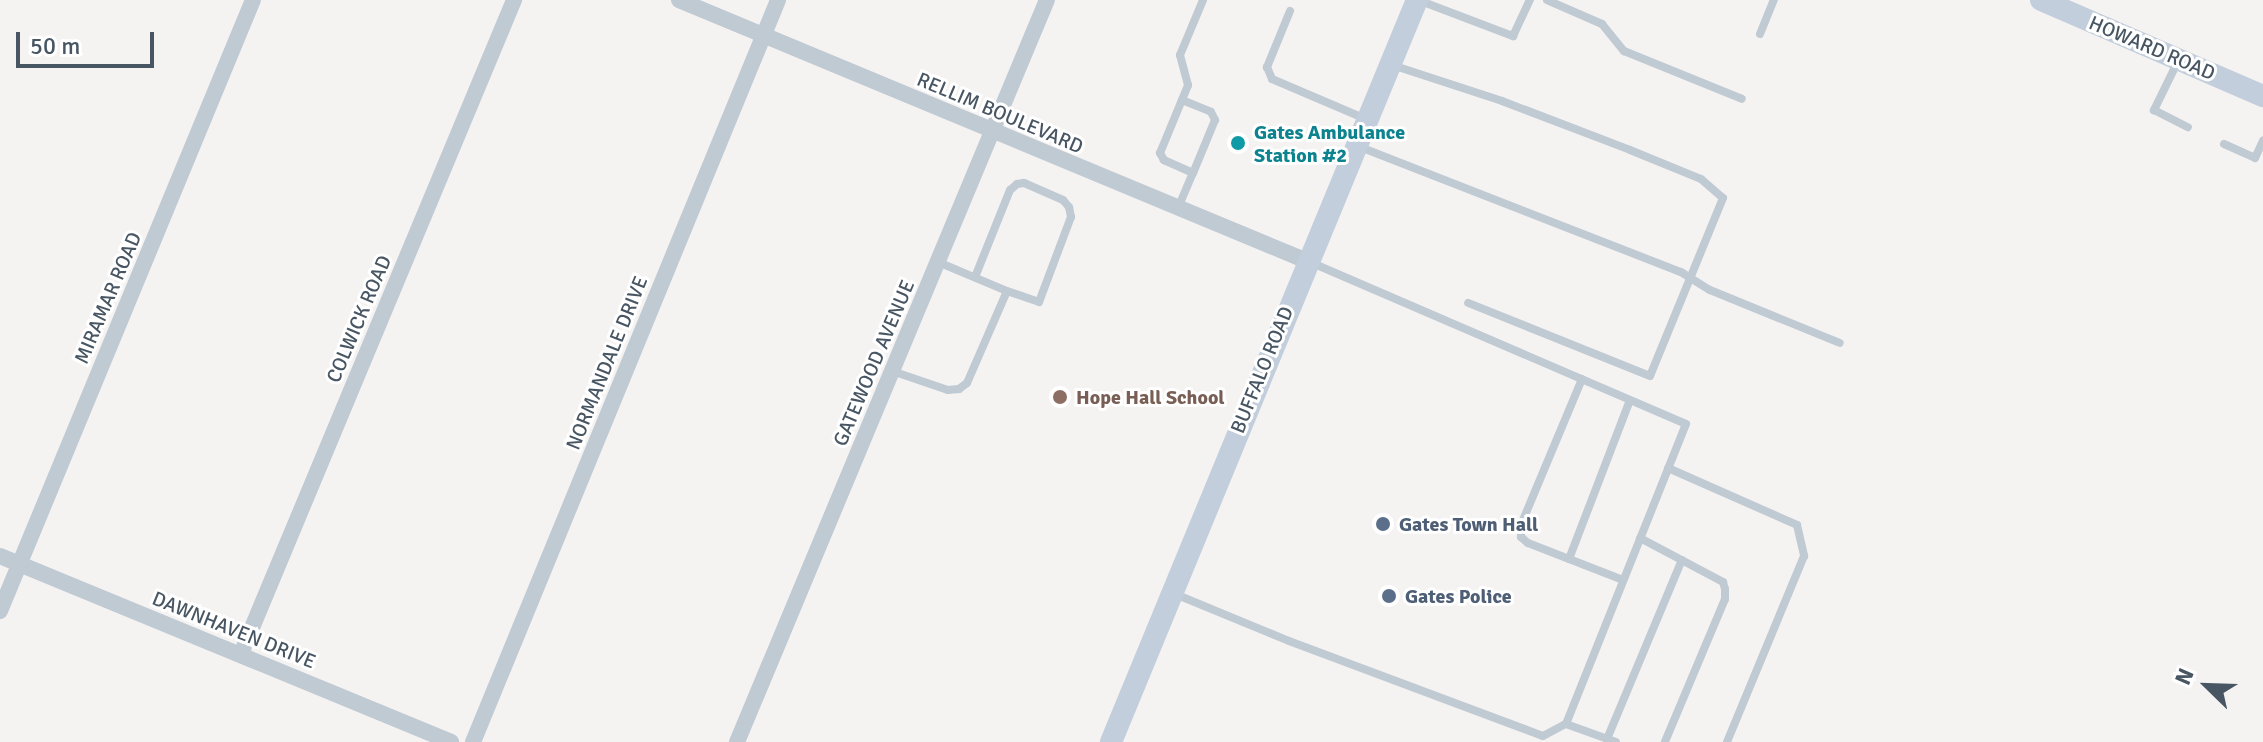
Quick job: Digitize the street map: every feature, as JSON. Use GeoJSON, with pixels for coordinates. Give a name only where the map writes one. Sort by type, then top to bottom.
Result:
{"type":"FeatureCollection","features":[{"type":"Feature","properties":{"kind":"main road","name":"BUFFALO ROAD"},"geometry":{"type":"LineString","coordinates":[[1111,742],[1417,0]]}},
{"type":"Feature","properties":{"kind":"main road","name":"HOWARD ROAD"},"geometry":{"type":"LineString","coordinates":[[2041,0],[2263,96]]}},
{"type":"Feature","properties":{"kind":"street","name":"MIRAMAR ROAD"},"geometry":{"type":"LineString","coordinates":[[0,611],[253,0]]}},
{"type":"Feature","properties":{"kind":"street","name":"COLWICK ROAD"},"geometry":{"type":"LineString","coordinates":[[241,654],[514,0]]}},
{"type":"Feature","properties":{"kind":"street","name":"RELLIM BOULEVARD"},"geometry":{"type":"LineString","coordinates":[[679,0],[764,33],[992,133],[1307,261]]}},
{"type":"Feature","properties":{"kind":"street","name":"NORMANDALE DRIVE"},"geometry":{"type":"LineString","coordinates":[[473,742],[778,0]]}},
{"type":"Feature","properties":{"kind":"street","name":"GATEWOOD AVENUE"},"geometry":{"type":"LineString","coordinates":[[737,742],[1047,0]]}},
{"type":"Feature","properties":{"kind":"street","name":"DAWNHAVEN DRIVE"},"geometry":{"type":"LineString","coordinates":[[0,556],[451,742]]}},
{"type":"Feature","properties":{"kind":"lane"},"geometry":{"type":"LineString","coordinates":[[1193,173],[1164,160],[1160,153],[1188,85],[1180,55],[1203,0]]}},
{"type":"Feature","properties":{"kind":"lane"},"geometry":{"type":"LineString","coordinates":[[1417,0],[1513,36],[1530,0]]}},
{"type":"Feature","properties":{"kind":"lane"},"geometry":{"type":"LineString","coordinates":[[1547,0],[1602,24],[1624,51],[1742,99]]}},
{"type":"Feature","properties":{"kind":"lane"},"geometry":{"type":"LineString","coordinates":[[1760,34],[1774,0]]}},
{"type":"Feature","properties":{"kind":"lane"},"geometry":{"type":"LineString","coordinates":[[1290,11],[1267,67],[1272,79],[1366,120]]}},
{"type":"Feature","properties":{"kind":"lane"},"geometry":{"type":"LineString","coordinates":[[2178,60],[2154,110],[2188,127]]}},
{"type":"Feature","properties":{"kind":"lane"},"geometry":{"type":"LineString","coordinates":[[1390,64],[1469,90],[1701,179],[1723,198],[1650,376],[1468,303]]}},
{"type":"Feature","properties":{"kind":"lane"},"geometry":{"type":"LineString","coordinates":[[1177,208],[1215,120],[1211,112],[1182,100]]}},
{"type":"Feature","properties":{"kind":"lane"},"geometry":{"type":"LineString","coordinates":[[2224,144],[2255,158],[2263,141]]}},
{"type":"Feature","properties":{"kind":"lane"},"geometry":{"type":"LineString","coordinates":[[1356,145],[1690,278],[1710,290],[1840,343]]}},
{"type":"Feature","properties":{"kind":"lane"},"geometry":{"type":"LineString","coordinates":[[938,262],[1007,291],[1039,302],[1071,217],[1063,200],[1024,183],[1010,190],[975,277]]}},
{"type":"Feature","properties":{"kind":"lane"},"geometry":{"type":"LineString","coordinates":[[1171,592],[1289,641],[1543,736],[1566,724],[1686,424],[1307,261]]}},
{"type":"Feature","properties":{"kind":"lane"},"geometry":{"type":"LineString","coordinates":[[892,371],[948,390],[959,389],[967,383],[1007,291]]}},
{"type":"Feature","properties":{"kind":"lane"},"geometry":{"type":"LineString","coordinates":[[1582,379],[1521,525],[1521,537],[1528,543],[1623,580]]}},
{"type":"Feature","properties":{"kind":"lane"},"geometry":{"type":"LineString","coordinates":[[1569,559],[1630,400]]}},
{"type":"Feature","properties":{"kind":"lane"},"geometry":{"type":"LineString","coordinates":[[1668,468],[1797,525],[1804,556],[1727,742]]}},
{"type":"Feature","properties":{"kind":"lane"},"geometry":{"type":"LineString","coordinates":[[1640,538],[1723,582],[1725,599],[1665,742]]}},
{"type":"Feature","properties":{"kind":"lane"},"geometry":{"type":"LineString","coordinates":[[1566,724],[1612,741],[1682,560]]}},
{"type":"Feature","properties":{"kind":"place","name":"Gates Ambulance Station #2"},"geometry":{"type":"Point","coordinates":[1238,143]}},
{"type":"Feature","properties":{"kind":"place","name":"Hope Hall School"},"geometry":{"type":"Point","coordinates":[1060,397]}},
{"type":"Feature","properties":{"kind":"place","name":"Gates Town Hall"},"geometry":{"type":"Point","coordinates":[1383,524]}},
{"type":"Feature","properties":{"kind":"place","name":"Gates Police"},"geometry":{"type":"Point","coordinates":[1389,596]}}]}
